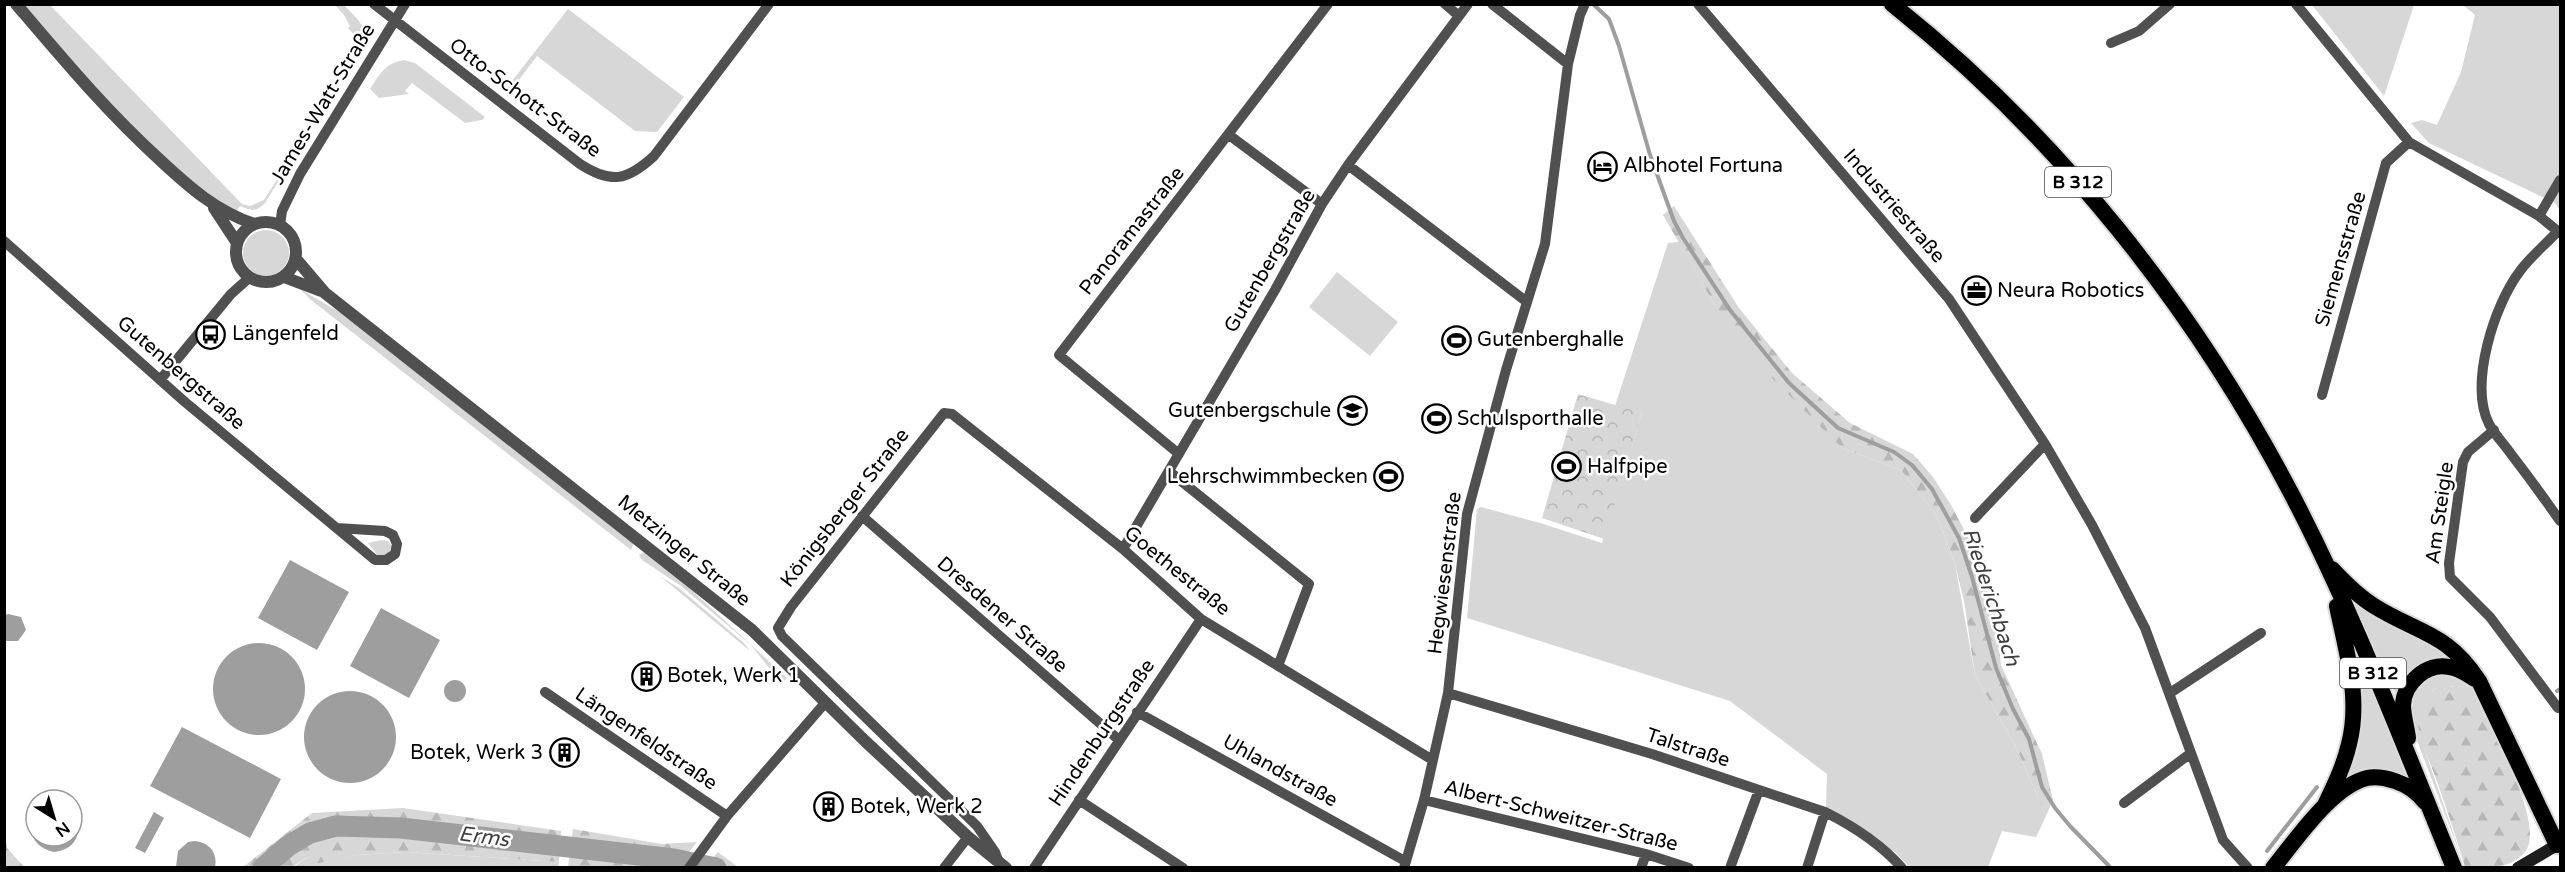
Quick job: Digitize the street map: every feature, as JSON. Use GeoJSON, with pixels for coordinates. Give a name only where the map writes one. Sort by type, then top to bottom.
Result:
{"type":"FeatureCollection","features":[{"type":"Feature","properties":{"kind":"highway","name":"B 312"},"geometry":{"type":"LineString","coordinates":[[1892,4],[1938,43],[2030,130],[2088,193],[2138,254],[2231,389],[2291,493],[2333,579],[2454,867]]}},
{"type":"Feature","properties":{"kind":"highway"},"geometry":{"type":"LineString","coordinates":[[2325,562],[2357,594],[2374,606],[2453,648],[2465,660],[2479,681],[2559,844]]}},
{"type":"Feature","properties":{"kind":"highway"},"geometry":{"type":"LineString","coordinates":[[2325,805],[2349,744],[2354,705],[2333,579]]}},
{"type":"Feature","properties":{"kind":"highway"},"geometry":{"type":"LineString","coordinates":[[2413,767],[2403,705],[2413,680],[2422,672],[2435,667],[2448,666],[2479,681]]}},
{"type":"Feature","properties":{"kind":"highway"},"geometry":{"type":"LineString","coordinates":[[2272,867],[2325,805],[2349,787],[2367,778],[2385,778],[2402,783],[2430,807]]}},
{"type":"Feature","properties":{"kind":"main road"},"geometry":{"type":"LineString","coordinates":[[2518,867],[2559,844]]}},
{"type":"Feature","properties":{"kind":"street"},"geometry":{"type":"LineString","coordinates":[[16,4],[114,116],[212,205],[235,218],[254,224],[267,222],[280,225],[294,239],[296,259],[292,268],[284,277],[273,282],[260,282],[249,278],[240,268],[236,256],[237,243],[244,232],[254,224]]}},
{"type":"Feature","properties":{"kind":"street","name":"Otto-Schott-Straße"},"geometry":{"type":"LineString","coordinates":[[374,4],[580,164],[606,177],[632,174],[654,156],[769,4]]}},
{"type":"Feature","properties":{"kind":"street","name":"James-Watt-Straße"},"geometry":{"type":"LineString","coordinates":[[280,225],[282,211],[300,174],[405,4]]}},
{"type":"Feature","properties":{"kind":"street","name":"Panoramastraße"},"geometry":{"type":"LineString","coordinates":[[1179,454],[1059,355],[1328,4]]}},
{"type":"Feature","properties":{"kind":"street"},"geometry":{"type":"LineString","coordinates":[[1445,4],[1459,16]]}},
{"type":"Feature","properties":{"kind":"street","name":"Gutenbergstraße"},"geometry":{"type":"LineString","coordinates":[[1123,549],[1275,290],[1322,204],[1348,165],[1468,4]]}},
{"type":"Feature","properties":{"kind":"street"},"geometry":{"type":"LineString","coordinates":[[1492,4],[1568,64]]}},
{"type":"Feature","properties":{"kind":"street","name":"Industriestraße"},"geometry":{"type":"LineString","coordinates":[[1698,4],[1949,299],[2045,444],[2133,603],[2170,693],[2223,840],[2248,867]]}},
{"type":"Feature","properties":{"kind":"street"},"geometry":{"type":"LineString","coordinates":[[2111,43],[2139,31],[2170,4]]}},
{"type":"Feature","properties":{"kind":"street"},"geometry":{"type":"LineString","coordinates":[[2296,4],[2409,142],[2539,216],[2559,232],[2518,273],[2492,328],[2482,382],[2486,413],[2494,430],[2560,520]]}},
{"type":"Feature","properties":{"kind":"street","name":"Hegwiesenstraße"},"geometry":{"type":"LineString","coordinates":[[1405,864],[1424,800],[1431,759],[1448,693],[1467,514],[1501,388],[1547,234],[1568,64],[1572,43],[1585,6]]}},
{"type":"Feature","properties":{"kind":"street"},"geometry":{"type":"LineString","coordinates":[[1229,135],[1322,204]]}},
{"type":"Feature","properties":{"kind":"street","name":"Siemensstraße"},"geometry":{"type":"LineString","coordinates":[[2322,395],[2386,164],[2409,142]]}},
{"type":"Feature","properties":{"kind":"street"},"geometry":{"type":"LineString","coordinates":[[1348,165],[1527,302]]}},
{"type":"Feature","properties":{"kind":"street"},"geometry":{"type":"LineString","coordinates":[[2539,216],[2560,180]]}},
{"type":"Feature","properties":{"kind":"street"},"geometry":{"type":"LineString","coordinates":[[212,205],[237,243]]}},
{"type":"Feature","properties":{"kind":"street","name":"Gutenbergstraße"},"geometry":{"type":"LineString","coordinates":[[4,241],[160,380],[375,560],[386,560],[395,554],[397,544],[393,535],[385,531],[337,528]]}},
{"type":"Feature","properties":{"kind":"street","name":"Metzinger Straße"},"geometry":{"type":"LineString","coordinates":[[296,259],[325,292],[752,630],[825,703],[968,837],[1002,865]]}},
{"type":"Feature","properties":{"kind":"street","name":"Metzinger Straße"},"geometry":{"type":"LineString","coordinates":[[284,277],[325,292]]}},
{"type":"Feature","properties":{"kind":"street"},"geometry":{"type":"LineString","coordinates":[[160,380],[231,294],[249,278]]}},
{"type":"Feature","properties":{"kind":"street","name":"Königsberger Straße"},"geometry":{"type":"LineString","coordinates":[[778,628],[791,607],[944,413]]}},
{"type":"Feature","properties":{"kind":"street","name":"Goethestraße"},"geometry":{"type":"LineString","coordinates":[[944,413],[952,414],[1123,549],[1201,619],[1431,759]]}},
{"type":"Feature","properties":{"kind":"street","name":"Am Steigle"},"geometry":{"type":"LineString","coordinates":[[2494,430],[2468,452],[2463,462],[2449,563],[2450,577],[2490,617],[2558,708],[2560,706]]}},
{"type":"Feature","properties":{"kind":"street"},"geometry":{"type":"LineString","coordinates":[[1975,518],[2045,444]]}},
{"type":"Feature","properties":{"kind":"street"},"geometry":{"type":"LineString","coordinates":[[1170,472],[1309,584],[1278,666]]}},
{"type":"Feature","properties":{"kind":"street","name":"Dresdener Straße"},"geometry":{"type":"LineString","coordinates":[[862,516],[1119,740]]}},
{"type":"Feature","properties":{"kind":"street","name":"Hindenburgstraße"},"geometry":{"type":"LineString","coordinates":[[1034,867],[1201,619]]}},
{"type":"Feature","properties":{"kind":"street","name":"Metzinger Straße"},"geometry":{"type":"LineString","coordinates":[[778,628],[782,636],[977,826],[1002,865]]}},
{"type":"Feature","properties":{"kind":"street"},"geometry":{"type":"LineString","coordinates":[[2170,693],[2261,633]]}},
{"type":"Feature","properties":{"kind":"street","name":"Längenfeldstraße"},"geometry":{"type":"LineString","coordinates":[[545,692],[727,816]]}},
{"type":"Feature","properties":{"kind":"street","name":"Talstraße"},"geometry":{"type":"LineString","coordinates":[[1448,693],[1652,754],[1825,812],[1844,821],[1882,847],[1902,867]]}},
{"type":"Feature","properties":{"kind":"street"},"geometry":{"type":"LineString","coordinates":[[689,867],[727,816],[825,703]]}},
{"type":"Feature","properties":{"kind":"street","name":"Uhlandstraße"},"geometry":{"type":"LineString","coordinates":[[1137,712],[1405,864]]}},
{"type":"Feature","properties":{"kind":"street"},"geometry":{"type":"LineString","coordinates":[[2124,803],[2191,753]]}},
{"type":"Feature","properties":{"kind":"street"},"geometry":{"type":"LineString","coordinates":[[1730,867],[1759,790]]}},
{"type":"Feature","properties":{"kind":"street"},"geometry":{"type":"LineString","coordinates":[[1079,800],[1183,867]]}},
{"type":"Feature","properties":{"kind":"street","name":"Albert-Schweitzer-Straße"},"geometry":{"type":"LineString","coordinates":[[1424,800],[1646,854],[1689,867]]}},
{"type":"Feature","properties":{"kind":"street"},"geometry":{"type":"LineString","coordinates":[[1807,867],[1825,812]]}},
{"type":"Feature","properties":{"kind":"street"},"geometry":{"type":"LineString","coordinates":[[944,867],[968,837]]}},
{"type":"Feature","properties":{"kind":"street"},"geometry":{"type":"LineString","coordinates":[[1641,867],[1646,854]]}},
{"type":"Feature","properties":{"kind":"green space"},"geometry":{"type":"Polygon","coordinates":[[[24,5],[50,5],[242,204],[250,206],[264,200],[347,69],[265,203],[253,210],[240,206],[236,212],[205,191],[149,143],[97,89],[24,5]]]}},
{"type":"Feature","properties":{"kind":"green space"},"geometry":{"type":"Polygon","coordinates":[[[335,5],[344,5],[364,29],[365,40],[358,51],[359,40],[348,28],[350,26],[344,15],[335,5]]]}},
{"type":"Feature","properties":{"kind":"green space"},"geometry":{"type":"Polygon","coordinates":[[[2312,5],[2414,5],[2384,96],[2312,5]]]}},
{"type":"Feature","properties":{"kind":"green space"},"geometry":{"type":"Polygon","coordinates":[[[2463,5],[2560,5],[2560,210],[2555,203],[2429,143],[2411,123],[2422,120],[2437,125],[2461,72],[2475,15],[2463,5]]]}},
{"type":"Feature","properties":{"kind":"green space"},"geometry":{"type":"Polygon","coordinates":[[[568,9],[684,97],[657,132],[635,131],[537,56],[509,93],[505,90],[568,9]]]}},
{"type":"Feature","properties":{"kind":"green space"},"geometry":{"type":"Polygon","coordinates":[[[397,61],[415,63],[485,117],[482,120],[465,123],[412,83],[405,91],[409,94],[379,98],[370,89],[388,67],[397,61]]]}},
{"type":"Feature","properties":{"kind":"green space"},"geometry":{"type":"Polygon","coordinates":[[[1674,206],[1739,308],[1792,373],[1850,423],[1913,454],[1933,477],[1951,505],[1975,550],[1996,618],[2001,665],[2042,754],[2053,800],[2046,816],[2015,745],[1975,675],[1964,601],[1955,564],[1937,516],[1901,470],[1842,448],[1772,378],[1714,304],[1663,215],[1674,206]]]}},
{"type":"Feature","properties":{"kind":"green space"},"geometry":{"type":"Polygon","coordinates":[[[266,230],[282,237],[289,253],[282,269],[266,276],[250,269],[243,253],[250,237],[266,230]]]}},
{"type":"Feature","properties":{"kind":"green space"},"geometry":{"type":"Polygon","coordinates":[[[1679,242],[1714,304],[1842,448],[1901,470],[1937,516],[1955,564],[1975,675],[2015,745],[2046,816],[2036,837],[2002,831],[1988,867],[1909,867],[1896,853],[1826,807],[1827,774],[1730,701],[1467,618],[1477,509],[1481,507],[1540,523],[1602,543],[1642,413],[1615,406],[1668,243],[1679,242]]]}},
{"type":"Feature","properties":{"kind":"green space"},"geometry":{"type":"Polygon","coordinates":[[[1337,272],[1398,322],[1370,356],[1309,307],[1337,272]]]}},
{"type":"Feature","properties":{"kind":"green space"},"geometry":{"type":"Polygon","coordinates":[[[300,289],[341,313],[634,542],[631,550],[311,300],[300,289]]]}},
{"type":"Feature","properties":{"kind":"green space"},"geometry":{"type":"Polygon","coordinates":[[[1578,394],[1642,413],[1604,539],[1542,518],[1578,394]]]}},
{"type":"Feature","properties":{"kind":"green space"},"geometry":{"type":"Polygon","coordinates":[[[388,541],[392,546],[388,555],[378,556],[368,543],[388,541]]]}},
{"type":"Feature","properties":{"kind":"green space"},"geometry":{"type":"Polygon","coordinates":[[[644,552],[684,583],[787,678],[781,683],[751,645],[681,586],[642,560],[639,555],[644,552]]]}},
{"type":"Feature","properties":{"kind":"green space"},"geometry":{"type":"Polygon","coordinates":[[[660,576],[679,588],[744,643],[750,651],[660,576]]]}},
{"type":"Feature","properties":{"kind":"green space"},"geometry":{"type":"Polygon","coordinates":[[[2354,599],[2457,659],[2397,697],[2379,664],[2351,600],[2354,599]]]}},
{"type":"Feature","properties":{"kind":"green space"},"geometry":{"type":"Polygon","coordinates":[[[2437,673],[2465,679],[2476,690],[2502,748],[2486,717],[2474,701],[2461,690],[2447,686],[2432,691],[2424,748],[2465,867],[2413,730],[2410,705],[2416,688],[2437,673]]]}},
{"type":"Feature","properties":{"kind":"green space"},"geometry":{"type":"Polygon","coordinates":[[[2363,674],[2379,704],[2411,780],[2345,783],[2358,677],[2363,674]]]}},
{"type":"Feature","properties":{"kind":"green space"},"geometry":{"type":"Polygon","coordinates":[[[2444,685],[2461,688],[2473,695],[2502,749],[2522,798],[2530,839],[2525,852],[2505,865],[2465,867],[2423,746],[2418,722],[2419,709],[2426,696],[2444,685]]]}},
{"type":"Feature","properties":{"kind":"green space"},"geometry":{"type":"Polygon","coordinates":[[[403,808],[561,831],[559,862],[405,852],[357,855],[318,863],[308,857],[292,867],[243,867],[312,813],[403,808]]]}},
{"type":"Feature","properties":{"kind":"green space"},"geometry":{"type":"Polygon","coordinates":[[[573,829],[662,844],[697,842],[677,867],[568,867],[573,829]]]}},
{"type":"Feature","properties":{"kind":"green space"},"geometry":{"type":"Polygon","coordinates":[[[5,837],[7,848],[24,867],[5,867],[5,837]]]}},
{"type":"Feature","properties":{"kind":"green space"},"geometry":{"type":"Polygon","coordinates":[[[405,852],[559,862],[558,868],[292,868],[308,857],[318,862],[357,855],[405,852]]]}},
{"type":"Feature","properties":{"kind":"green space"},"geometry":{"type":"Polygon","coordinates":[[[718,852],[738,867],[705,867],[718,852]]]}},
{"type":"Feature","properties":{"kind":"shaded area"},"geometry":{"type":"Polygon","coordinates":[[[290,560],[349,592],[317,650],[258,618],[290,560]]]}},
{"type":"Feature","properties":{"kind":"shaded area"},"geometry":{"type":"Polygon","coordinates":[[[381,608],[440,640],[409,698],[350,666],[381,608]]]}},
{"type":"Feature","properties":{"kind":"shaded area"},"geometry":{"type":"Polygon","coordinates":[[[5,615],[21,617],[26,630],[18,641],[5,641],[5,615]]]}},
{"type":"Feature","properties":{"kind":"shaded area"},"geometry":{"type":"Polygon","coordinates":[[[259,643],[276,647],[291,657],[301,672],[305,689],[301,706],[291,721],[276,731],[259,735],[242,731],[227,721],[217,706],[213,689],[217,672],[227,657],[242,647],[259,643]]]}},
{"type":"Feature","properties":{"kind":"shaded area"},"geometry":{"type":"Polygon","coordinates":[[[455,680],[463,683],[466,691],[463,699],[455,702],[447,699],[444,691],[447,683],[455,680]]]}},
{"type":"Feature","properties":{"kind":"shaded area"},"geometry":{"type":"Polygon","coordinates":[[[350,691],[367,695],[382,705],[392,720],[396,737],[392,754],[382,769],[367,779],[350,783],[333,779],[318,769],[308,754],[304,737],[308,720],[318,705],[333,695],[350,691]]]}},
{"type":"Feature","properties":{"kind":"shaded area"},"geometry":{"type":"Polygon","coordinates":[[[182,727],[281,779],[250,838],[150,786],[182,727]]]}},
{"type":"Feature","properties":{"kind":"shaded area"},"geometry":{"type":"Polygon","coordinates":[[[154,812],[164,818],[145,853],[135,848],[154,812]]]}},
{"type":"Feature","properties":{"kind":"shaded area"},"geometry":{"type":"Polygon","coordinates":[[[195,841],[211,849],[215,857],[215,867],[176,867],[178,851],[188,842],[195,841]]]}},
{"type":"Feature","properties":{"kind":"shaded area"},"geometry":{"type":"Polygon","coordinates":[[[44,848],[67,848],[54,852],[44,848]]]}},
{"type":"Feature","properties":{"kind":"waterway","name":"Riederichbach"},"geometry":{"type":"LineString","coordinates":[[1593,4],[1609,19],[1650,155],[1674,221],[1683,238],[1730,310],[1789,383],[1838,428],[1894,452],[1912,465],[1932,489],[1959,538],[1972,577],[1996,668],[2013,709],[2029,739],[2042,787],[2070,826],[2111,868]]}},
{"type":"Feature","properties":{"kind":"waterway"},"geometry":{"type":"LineString","coordinates":[[2267,851],[2317,787]]}},
{"type":"Feature","properties":{"kind":"waterway","name":"Erms"},"geometry":{"type":"LineString","coordinates":[[263,868],[288,846],[310,833],[336,826],[401,828],[674,859],[716,868]]}},
{"type":"Feature","properties":{"kind":"place","name":"Albhotel Fortuna"},"geometry":{"type":"Point","coordinates":[1602,166]}},
{"type":"Feature","properties":{"kind":"place","name":"Neura Robotics"},"geometry":{"type":"Point","coordinates":[1976,291]}},
{"type":"Feature","properties":{"kind":"place","name":"Längenfeld"},"geometry":{"type":"Point","coordinates":[211,334]}},
{"type":"Feature","properties":{"kind":"place","name":"Gutenberghalle"},"geometry":{"type":"Point","coordinates":[1456,340]}},
{"type":"Feature","properties":{"kind":"place","name":"Gutenbergschule"},"geometry":{"type":"Point","coordinates":[1352,411]}},
{"type":"Feature","properties":{"kind":"place","name":"Schulsporthalle"},"geometry":{"type":"Point","coordinates":[1436,419]}},
{"type":"Feature","properties":{"kind":"place","name":"Halfpipe"},"geometry":{"type":"Point","coordinates":[1566,467]}},
{"type":"Feature","properties":{"kind":"place","name":"Lehrschwimmbecken"},"geometry":{"type":"Point","coordinates":[1389,477]}},
{"type":"Feature","properties":{"kind":"place","name":"Botek, Werk 1"},"geometry":{"type":"Point","coordinates":[646,676]}},
{"type":"Feature","properties":{"kind":"place","name":"Botek, Werk 3"},"geometry":{"type":"Point","coordinates":[564,753]}},
{"type":"Feature","properties":{"kind":"place","name":"Botek, Werk 2"},"geometry":{"type":"Point","coordinates":[829,807]}}]}
